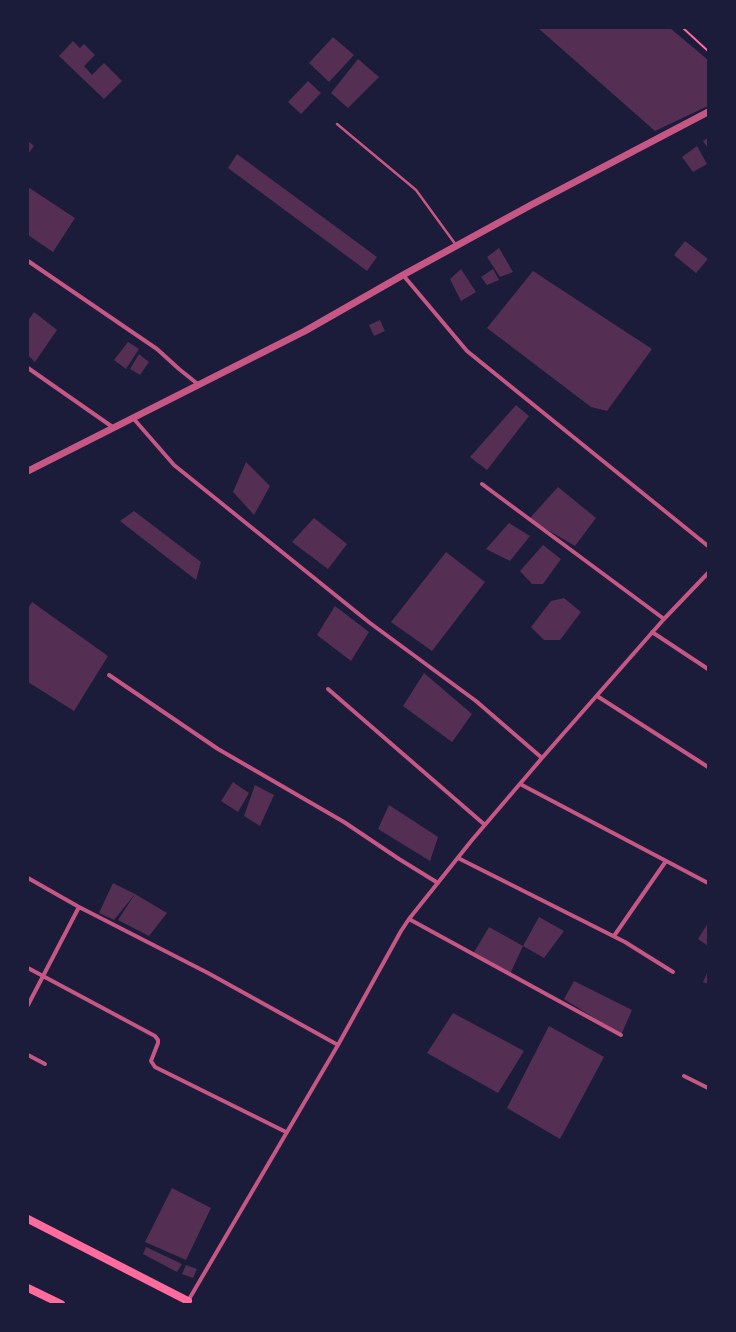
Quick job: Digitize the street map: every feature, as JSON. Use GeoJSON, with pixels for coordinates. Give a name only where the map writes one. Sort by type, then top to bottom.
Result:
{"type":"FeatureCollection","features":[{"type":"Feature","properties":{"kind":"main road"},"geometry":{"type":"LineString","coordinates":[[28,1219],[189,1303]]}},
{"type":"Feature","properties":{"kind":"main road"},"geometry":{"type":"LineString","coordinates":[[28,1288],[60,1304]]}},
{"type":"Feature","properties":{"kind":"street"},"geometry":{"type":"LineString","coordinates":[[28,471],[305,331],[456,245],[708,112]]}},
{"type":"Feature","properties":{"kind":"street"},"geometry":{"type":"LineString","coordinates":[[28,261],[157,349],[199,385]]}},
{"type":"Feature","properties":{"kind":"street"},"geometry":{"type":"LineString","coordinates":[[403,275],[467,351],[708,546]]}},
{"type":"Feature","properties":{"kind":"street"},"geometry":{"type":"LineString","coordinates":[[28,368],[114,428]]}},
{"type":"Feature","properties":{"kind":"street"},"geometry":{"type":"LineString","coordinates":[[133,418],[174,465],[370,623],[476,701],[542,758]]}},
{"type":"Feature","properties":{"kind":"street"},"geometry":{"type":"LineString","coordinates":[[482,484],[664,619]]}},
{"type":"Feature","properties":{"kind":"street"},"geometry":{"type":"LineString","coordinates":[[189,1303],[286,1132],[338,1045],[401,931],[458,858],[542,758],[652,632],[708,573]]}},
{"type":"Feature","properties":{"kind":"street"},"geometry":{"type":"LineString","coordinates":[[652,632],[708,669]]}},
{"type":"Feature","properties":{"kind":"street"},"geometry":{"type":"LineString","coordinates":[[109,675],[218,749],[344,822],[438,883]]}},
{"type":"Feature","properties":{"kind":"street"},"geometry":{"type":"LineString","coordinates":[[328,689],[485,825]]}},
{"type":"Feature","properties":{"kind":"street"},"geometry":{"type":"LineString","coordinates":[[597,696],[708,767]]}},
{"type":"Feature","properties":{"kind":"street"},"geometry":{"type":"LineString","coordinates":[[520,784],[708,883]]}},
{"type":"Feature","properties":{"kind":"street"},"geometry":{"type":"LineString","coordinates":[[458,858],[614,936],[673,972]]}},
{"type":"Feature","properties":{"kind":"street"},"geometry":{"type":"LineString","coordinates":[[614,936],[666,861]]}},
{"type":"Feature","properties":{"kind":"street"},"geometry":{"type":"LineString","coordinates":[[28,878],[79,907],[208,974],[338,1045]]}},
{"type":"Feature","properties":{"kind":"street"},"geometry":{"type":"LineString","coordinates":[[28,1004],[79,907]]}},
{"type":"Feature","properties":{"kind":"street"},"geometry":{"type":"LineString","coordinates":[[409,920],[621,1035]]}},
{"type":"Feature","properties":{"kind":"street"},"geometry":{"type":"LineString","coordinates":[[28,968],[155,1036],[158,1043],[151,1061],[155,1067],[286,1132]]}},
{"type":"Feature","properties":{"kind":"street"},"geometry":{"type":"LineString","coordinates":[[28,1055],[45,1064]]}},
{"type":"Feature","properties":{"kind":"street"},"geometry":{"type":"LineString","coordinates":[[684,1076],[708,1088]]}},
{"type":"Feature","properties":{"kind":"lane"},"geometry":{"type":"LineString","coordinates":[[336,124],[416,190],[456,245]]}},
{"type":"Feature","properties":{"kind":"path"},"geometry":{"type":"LineString","coordinates":[[683,28],[708,51]]}},
{"type":"Feature","properties":{"kind":"building"},"geometry":{"type":"Polygon","coordinates":[[[538,28],[670,28],[708,60],[708,106],[655,131],[538,28]]]}},
{"type":"Feature","properties":{"kind":"building"},"geometry":{"type":"Polygon","coordinates":[[[333,37],[354,55],[329,82],[309,63],[333,37]]]}},
{"type":"Feature","properties":{"kind":"building"},"geometry":{"type":"Polygon","coordinates":[[[73,41],[80,48],[84,44],[95,55],[84,66],[92,75],[104,63],[122,81],[104,99],[59,56],[73,41]]]}},
{"type":"Feature","properties":{"kind":"building"},"geometry":{"type":"Polygon","coordinates":[[[358,59],[379,77],[348,108],[331,93],[358,59]]]}},
{"type":"Feature","properties":{"kind":"building"},"geometry":{"type":"Polygon","coordinates":[[[308,81],[321,93],[301,114],[288,102],[308,81]]]}},
{"type":"Feature","properties":{"kind":"building"},"geometry":{"type":"Polygon","coordinates":[[[708,138],[708,148],[703,141],[708,138]]]}},
{"type":"Feature","properties":{"kind":"building"},"geometry":{"type":"Polygon","coordinates":[[[28,141],[34,146],[28,154],[28,141]]]}},
{"type":"Feature","properties":{"kind":"building"},"geometry":{"type":"Polygon","coordinates":[[[697,146],[707,164],[693,172],[682,157],[697,146]]]}},
{"type":"Feature","properties":{"kind":"building"},"geometry":{"type":"Polygon","coordinates":[[[237,154],[377,257],[367,271],[228,168],[237,154]]]}},
{"type":"Feature","properties":{"kind":"building"},"geometry":{"type":"Polygon","coordinates":[[[28,187],[75,218],[53,252],[28,235],[28,187]]]}},
{"type":"Feature","properties":{"kind":"building"},"geometry":{"type":"Polygon","coordinates":[[[685,241],[708,259],[696,273],[674,255],[685,241]]]}},
{"type":"Feature","properties":{"kind":"building"},"geometry":{"type":"Polygon","coordinates":[[[499,248],[513,272],[500,277],[487,257],[499,248]]]}},
{"type":"Feature","properties":{"kind":"building"},"geometry":{"type":"Polygon","coordinates":[[[461,269],[476,292],[461,301],[450,279],[461,269]]]}},
{"type":"Feature","properties":{"kind":"building"},"geometry":{"type":"Polygon","coordinates":[[[493,269],[499,280],[487,285],[481,277],[493,269]]]}},
{"type":"Feature","properties":{"kind":"building"},"geometry":{"type":"Polygon","coordinates":[[[533,271],[652,349],[607,411],[591,407],[487,328],[533,271]]]}},
{"type":"Feature","properties":{"kind":"building"},"geometry":{"type":"Polygon","coordinates":[[[34,312],[57,330],[35,362],[28,355],[28,321],[34,312]]]}},
{"type":"Feature","properties":{"kind":"building"},"geometry":{"type":"Polygon","coordinates":[[[380,320],[385,331],[374,336],[369,325],[380,320]]]}},
{"type":"Feature","properties":{"kind":"building"},"geometry":{"type":"Polygon","coordinates":[[[128,342],[139,349],[126,369],[114,360],[128,342]]]}},
{"type":"Feature","properties":{"kind":"building"},"geometry":{"type":"Polygon","coordinates":[[[139,354],[149,362],[140,375],[130,369],[139,354]]]}},
{"type":"Feature","properties":{"kind":"building"},"geometry":{"type":"Polygon","coordinates":[[[516,405],[529,416],[487,470],[470,457],[516,405]]]}},
{"type":"Feature","properties":{"kind":"building"},"geometry":{"type":"Polygon","coordinates":[[[246,462],[270,486],[254,515],[233,492],[246,462]]]}},
{"type":"Feature","properties":{"kind":"building"},"geometry":{"type":"Polygon","coordinates":[[[558,487],[596,518],[575,546],[529,519],[558,487]]]}},
{"type":"Feature","properties":{"kind":"building"},"geometry":{"type":"Polygon","coordinates":[[[134,511],[201,562],[196,580],[120,521],[134,511]]]}},
{"type":"Feature","properties":{"kind":"building"},"geometry":{"type":"Polygon","coordinates":[[[314,518],[347,544],[328,569],[292,542],[314,518]]]}},
{"type":"Feature","properties":{"kind":"building"},"geometry":{"type":"Polygon","coordinates":[[[509,523],[530,536],[510,561],[486,549],[509,523]]]}},
{"type":"Feature","properties":{"kind":"building"},"geometry":{"type":"Polygon","coordinates":[[[543,545],[561,559],[543,584],[532,584],[520,571],[543,545]]]}},
{"type":"Feature","properties":{"kind":"building"},"geometry":{"type":"Polygon","coordinates":[[[446,552],[485,582],[432,651],[391,622],[446,552]]]}},
{"type":"Feature","properties":{"kind":"building"},"geometry":{"type":"Polygon","coordinates":[[[564,598],[581,612],[560,640],[544,640],[531,627],[551,601],[564,598]]]}},
{"type":"Feature","properties":{"kind":"building"},"geometry":{"type":"Polygon","coordinates":[[[32,602],[108,656],[74,711],[28,682],[28,608],[32,602]]]}},
{"type":"Feature","properties":{"kind":"building"},"geometry":{"type":"Polygon","coordinates":[[[335,606],[369,632],[351,661],[317,635],[335,606]]]}},
{"type":"Feature","properties":{"kind":"building"},"geometry":{"type":"Polygon","coordinates":[[[424,673],[472,714],[452,742],[403,706],[424,673]]]}},
{"type":"Feature","properties":{"kind":"building"},"geometry":{"type":"Polygon","coordinates":[[[233,782],[249,793],[238,812],[221,801],[233,782]]]}},
{"type":"Feature","properties":{"kind":"building"},"geometry":{"type":"Polygon","coordinates":[[[255,785],[274,795],[260,826],[244,816],[255,785]]]}},
{"type":"Feature","properties":{"kind":"building"},"geometry":{"type":"Polygon","coordinates":[[[389,805],[438,837],[430,861],[378,829],[389,805]]]}},
{"type":"Feature","properties":{"kind":"building"},"geometry":{"type":"Polygon","coordinates":[[[113,883],[135,894],[114,920],[99,913],[113,883]]]}},
{"type":"Feature","properties":{"kind":"building"},"geometry":{"type":"Polygon","coordinates":[[[135,894],[167,913],[149,936],[118,920],[135,894]]]}},
{"type":"Feature","properties":{"kind":"building"},"geometry":{"type":"Polygon","coordinates":[[[539,917],[564,931],[544,958],[523,946],[539,917]]]}},
{"type":"Feature","properties":{"kind":"building"},"geometry":{"type":"Polygon","coordinates":[[[708,923],[708,946],[698,939],[708,923]]]}},
{"type":"Feature","properties":{"kind":"building"},"geometry":{"type":"Polygon","coordinates":[[[489,927],[523,946],[510,974],[473,954],[489,927]]]}},
{"type":"Feature","properties":{"kind":"building"},"geometry":{"type":"Polygon","coordinates":[[[708,971],[708,984],[703,982],[708,971]]]}},
{"type":"Feature","properties":{"kind":"building"},"geometry":{"type":"Polygon","coordinates":[[[574,981],[632,1010],[621,1035],[564,999],[574,981]]]}},
{"type":"Feature","properties":{"kind":"building"},"geometry":{"type":"Polygon","coordinates":[[[453,1013],[524,1051],[498,1093],[427,1053],[453,1013]]]}},
{"type":"Feature","properties":{"kind":"building"},"geometry":{"type":"Polygon","coordinates":[[[549,1026],[604,1057],[560,1139],[507,1108],[549,1026]]]}},
{"type":"Feature","properties":{"kind":"building"},"geometry":{"type":"Polygon","coordinates":[[[172,1188],[211,1208],[186,1260],[145,1242],[172,1188]]]}},
{"type":"Feature","properties":{"kind":"building"},"geometry":{"type":"Polygon","coordinates":[[[146,1247],[182,1264],[177,1272],[143,1254],[146,1247]]]}},
{"type":"Feature","properties":{"kind":"building"},"geometry":{"type":"Polygon","coordinates":[[[186,1265],[197,1269],[193,1278],[182,1274],[186,1265]]]}}]}
